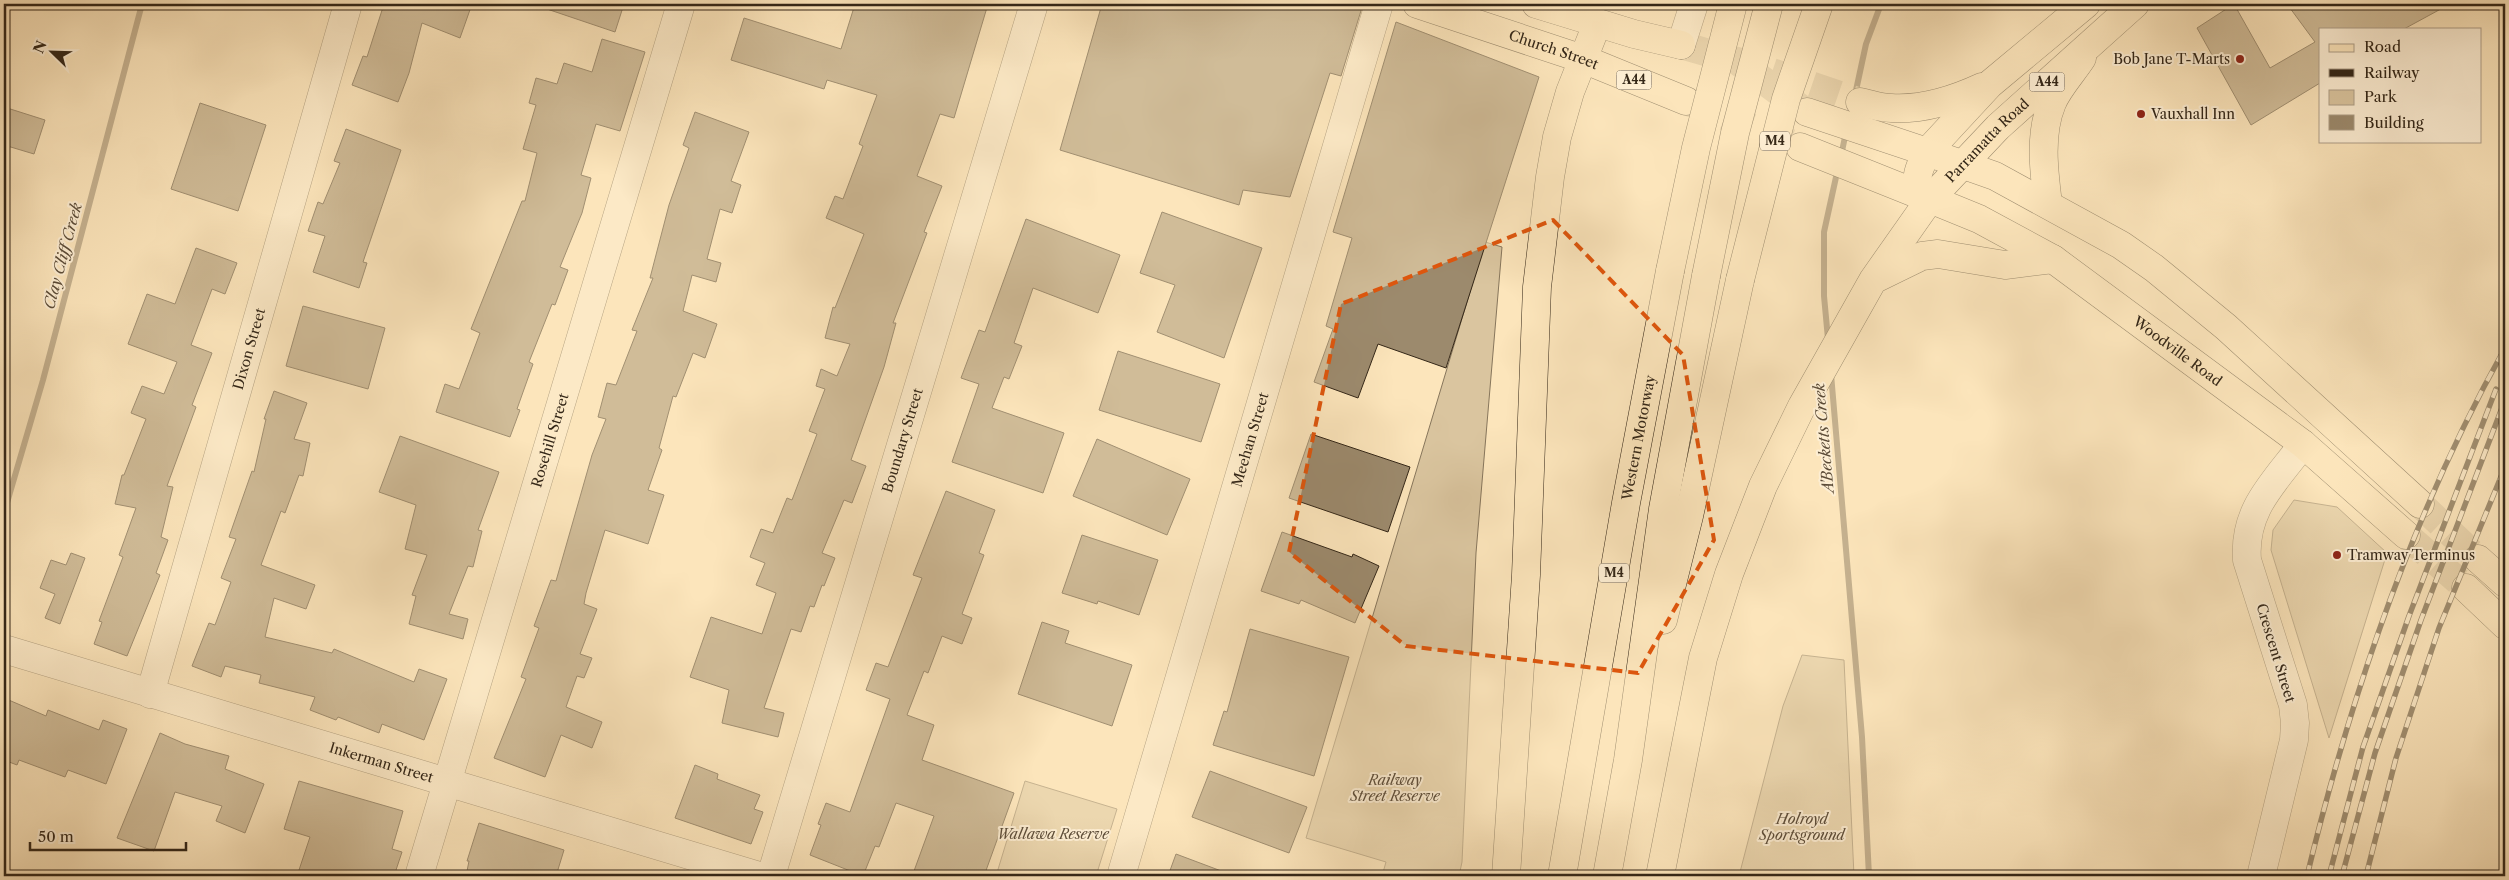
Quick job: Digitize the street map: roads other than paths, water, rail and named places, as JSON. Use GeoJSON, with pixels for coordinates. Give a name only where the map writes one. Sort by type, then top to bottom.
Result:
{"type":"FeatureCollection","features":[{"type":"Feature","properties":{"kind":"main road","name":"Church Street"},"geometry":{"type":"LineString","coordinates":[[1417,4],[1583,59],[1686,101]]}},
{"type":"Feature","properties":{"kind":"main road"},"geometry":{"type":"LineString","coordinates":[[1536,4],[1598,24],[1681,45]]}},
{"type":"Feature","properties":{"kind":"main road","name":"Western Motorway"},"geometry":{"type":"LineString","coordinates":[[1562,876],[1626,503],[1670,271],[1696,148],[1733,4]]}},
{"type":"Feature","properties":{"kind":"main road","name":"M4"},"geometry":{"type":"LineString","coordinates":[[1607,876],[1628,760],[1663,510],[1706,276],[1735,133],[1769,4]]}},
{"type":"Feature","properties":{"kind":"main road","name":"M4"},"geometry":{"type":"LineString","coordinates":[[1628,760],[1688,516],[1740,280],[1786,99],[1819,4]]}},
{"type":"Feature","properties":{"kind":"main road","name":"A44"},"geometry":{"type":"LineString","coordinates":[[1925,197],[1916,183],[1918,168],[1927,152],[1990,84],[2086,4]]}},
{"type":"Feature","properties":{"kind":"main road","name":"Parramatta Road"},"geometry":{"type":"LineString","coordinates":[[1660,876],[1703,658],[1729,574],[1763,486],[1802,406],[1873,280],[1925,197],[1963,164],[1998,127],[2099,34],[2135,4]]}},
{"type":"Feature","properties":{"kind":"main road"},"geometry":{"type":"LineString","coordinates":[[1506,876],[1526,575],[1537,287],[1550,177],[1556,145],[1570,92],[1598,24]]}},
{"type":"Feature","properties":{"kind":"main road"},"geometry":{"type":"LineString","coordinates":[[2048,204],[2044,143],[2052,102],[2099,34]]}},
{"type":"Feature","properties":{"kind":"main road","name":"A44"},"geometry":{"type":"LineString","coordinates":[[1860,102],[1890,108],[1952,101],[1990,84]]}},
{"type":"Feature","properties":{"kind":"main road"},"geometry":{"type":"LineString","coordinates":[[1807,112],[1995,176],[2121,245],[2154,268],[2226,328],[2420,504]]}},
{"type":"Feature","properties":{"kind":"main road"},"geometry":{"type":"LineString","coordinates":[[1800,147],[1925,197]]}},
{"type":"Feature","properties":{"kind":"main road","name":"Woodville Road"},"geometry":{"type":"LineString","coordinates":[[1925,197],[1979,219],[2053,258],[2302,444],[2406,535]]}},
{"type":"Feature","properties":{"kind":"main road"},"geometry":{"type":"LineString","coordinates":[[1873,280],[1922,256],[1938,254],[2005,265],[2053,258]]}},
{"type":"Feature","properties":{"kind":"main road"},"geometry":{"type":"LineString","coordinates":[[2226,328],[2280,404],[2302,426],[2302,444]]}},
{"type":"Feature","properties":{"kind":"main road"},"geometry":{"type":"LineString","coordinates":[[2478,558],[2505,583]]}},
{"type":"Feature","properties":{"kind":"main road"},"geometry":{"type":"LineString","coordinates":[[2466,588],[2505,624]]}},
{"type":"Feature","properties":{"kind":"street","name":"Dixon Street"},"geometry":{"type":"LineString","coordinates":[[150,694],[348,4]]}},
{"type":"Feature","properties":{"kind":"street","name":"Rosehill Street"},"geometry":{"type":"LineString","coordinates":[[419,876],[681,4]]}},
{"type":"Feature","properties":{"kind":"street","name":"Boundary Street"},"geometry":{"type":"LineString","coordinates":[[771,876],[1034,4]]}},
{"type":"Feature","properties":{"kind":"street","name":"Meehan Street"},"geometry":{"type":"LineString","coordinates":[[1121,876],[1379,4]]}},
{"type":"Feature","properties":{"kind":"street"},"geometry":{"type":"LineString","coordinates":[[1681,45],[1694,4]]}},
{"type":"Feature","properties":{"kind":"street","name":"Crescent Street"},"geometry":{"type":"LineString","coordinates":[[2261,876],[2294,740],[2295,723],[2293,705],[2248,560],[2246,544],[2253,513],[2262,497],[2302,444]]}},
{"type":"Feature","properties":{"kind":"street","name":"Inkerman Street"},"geometry":{"type":"LineString","coordinates":[[4,650],[759,876]]}},
{"type":"Feature","properties":{"kind":"waterway","name":"Clay Cliff Creek"},"geometry":{"type":"LineString","coordinates":[[4,513],[43,380],[142,4]]}},
{"type":"Feature","properties":{"kind":"waterway","name":"A'Becketts Creek"},"geometry":{"type":"LineString","coordinates":[[1855,95],[1866,44],[1881,4]]}},
{"type":"Feature","properties":{"kind":"waterway","name":"A'Becketts Creek"},"geometry":{"type":"LineString","coordinates":[[1841,156],[1846,132]]}},
{"type":"Feature","properties":{"kind":"waterway","name":"A'Becketts Creek"},"geometry":{"type":"LineString","coordinates":[[1828,339],[1824,296],[1824,232],[1838,168]]}},
{"type":"Feature","properties":{"kind":"waterway","name":"A'Becketts Creek"},"geometry":{"type":"LineString","coordinates":[[1831,374],[1862,737],[1869,876]]}},
{"type":"Feature","properties":{"kind":"tunnel"},"geometry":{"type":"LineString","coordinates":[[1681,45],[1737,61],[1806,112]]}},
{"type":"Feature","properties":{"kind":"tunnel"},"geometry":{"type":"LineString","coordinates":[[1772,72],[1860,102]]}},
{"type":"Feature","properties":{"kind":"tunnel"},"geometry":{"type":"LineString","coordinates":[[1686,101],[1798,146]]}},
{"type":"Feature","properties":{"kind":"tunnel"},"geometry":{"type":"LineString","coordinates":[[2420,504],[2478,559]]}},
{"type":"Feature","properties":{"kind":"tunnel"},"geometry":{"type":"LineString","coordinates":[[2406,535],[2466,588]]}},
{"type":"Feature","properties":{"kind":"railway"},"geometry":{"type":"LineString","coordinates":[[2307,876],[2344,740],[2388,605],[2441,474],[2505,348]]}},
{"type":"Feature","properties":{"kind":"railway"},"geometry":{"type":"LineString","coordinates":[[2329,876],[2363,747],[2409,616],[2496,389]]}},
{"type":"Feature","properties":{"kind":"railway"},"geometry":{"type":"LineString","coordinates":[[2342,876],[2375,753],[2421,620],[2505,400]]}},
{"type":"Feature","properties":{"kind":"railway"},"geometry":{"type":"LineString","coordinates":[[2366,876],[2396,758],[2439,628],[2505,467]]}},
{"type":"Feature","properties":{"kind":"place","name":"Bob Jane T-Marts"},"geometry":{"type":"Point","coordinates":[2240,59]}},
{"type":"Feature","properties":{"kind":"place","name":"Vauxhall Inn"},"geometry":{"type":"Point","coordinates":[2141,114]}},
{"type":"Feature","properties":{"kind":"place","name":"Tramway Terminus"},"geometry":{"type":"Point","coordinates":[2337,555]}},
{"type":"Feature","properties":{"kind":"park label","name":"Railway Street Reserve"},"geometry":{"type":"Point","coordinates":[1395,788]}},
{"type":"Feature","properties":{"kind":"park label","name":"Holroyd Sportsground"},"geometry":{"type":"Point","coordinates":[1802,828]}},
{"type":"Feature","properties":{"kind":"park label","name":"Wallawa Reserve"},"geometry":{"type":"Point","coordinates":[1053,834]}}]}
